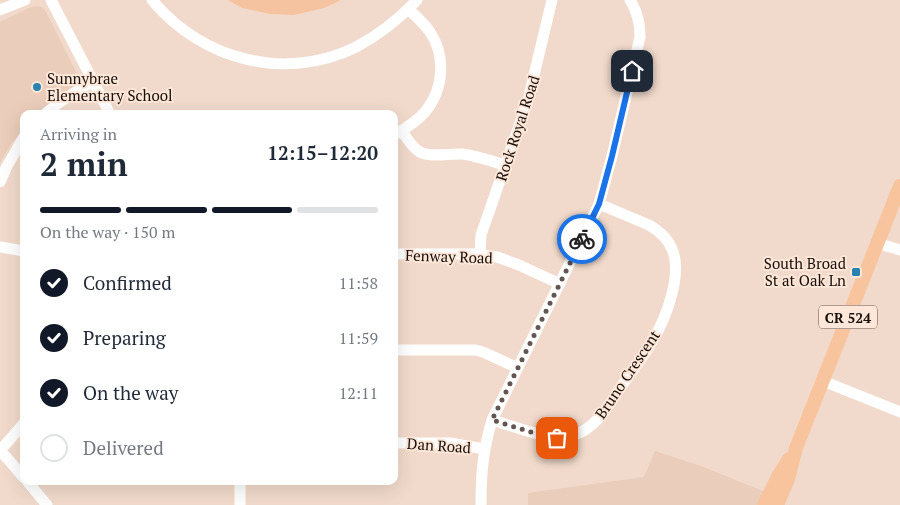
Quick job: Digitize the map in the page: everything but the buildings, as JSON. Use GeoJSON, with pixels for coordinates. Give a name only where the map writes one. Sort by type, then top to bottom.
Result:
{"type":"FeatureCollection","features":[{"type":"Feature","properties":{"kind":"main road","name":"CR 524"},"geometry":{"type":"LineString","coordinates":[[777,505],[788,479],[796,448],[900,186]]}},
{"type":"Feature","properties":{"kind":"main road","name":"CR 524"},"geometry":{"type":"LineString","coordinates":[[764,505],[779,475],[796,448]]}},
{"type":"Feature","properties":{"kind":"street"},"geometry":{"type":"LineString","coordinates":[[0,10],[25,0]]}},
{"type":"Feature","properties":{"kind":"street"},"geometry":{"type":"LineString","coordinates":[[51,0],[108,110]]}},
{"type":"Feature","properties":{"kind":"street"},"geometry":{"type":"LineString","coordinates":[[152,0],[172,21],[200,42],[236,57],[273,63],[308,62],[339,54],[356,47],[383,30],[416,0]]}},
{"type":"Feature","properties":{"kind":"street","name":"Rock Royal Road"},"geometry":{"type":"LineString","coordinates":[[480,254],[481,234],[528,100],[552,0]]}},
{"type":"Feature","properties":{"kind":"street"},"geometry":{"type":"LineString","coordinates":[[481,505],[484,449],[492,420],[599,204],[640,38],[639,20],[630,0]]}},
{"type":"Feature","properties":{"kind":"street"},"geometry":{"type":"LineString","coordinates":[[408,9],[423,23],[434,40],[438,50],[440,72],[436,94],[430,104],[417,120],[398,133],[422,153],[428,155],[464,154],[505,166]]}},
{"type":"Feature","properties":{"kind":"street"},"geometry":{"type":"LineString","coordinates":[[50,110],[93,82]]}},
{"type":"Feature","properties":{"kind":"street"},"geometry":{"type":"LineString","coordinates":[[0,182],[20,144]]}},
{"type":"Feature","properties":{"kind":"street","name":"Bruno Crescent"},"geometry":{"type":"LineString","coordinates":[[492,420],[547,437],[567,437],[585,430],[599,417],[655,338],[673,286],[676,269],[672,250],[668,242],[656,229],[599,204]]}},
{"type":"Feature","properties":{"kind":"street"},"geometry":{"type":"LineString","coordinates":[[878,243],[900,250]]}},
{"type":"Feature","properties":{"kind":"street"},"geometry":{"type":"LineString","coordinates":[[0,247],[20,251]]}},
{"type":"Feature","properties":{"kind":"street","name":"Fenway Road"},"geometry":{"type":"LineString","coordinates":[[398,254],[480,254],[498,257],[560,284]]}},
{"type":"Feature","properties":{"kind":"street"},"geometry":{"type":"LineString","coordinates":[[398,350],[475,350],[518,368]]}},
{"type":"Feature","properties":{"kind":"street"},"geometry":{"type":"LineString","coordinates":[[822,381],[900,412]]}},
{"type":"Feature","properties":{"kind":"street"},"geometry":{"type":"LineString","coordinates":[[20,428],[0,451],[20,473]]}},
{"type":"Feature","properties":{"kind":"street","name":"Dan Road"},"geometry":{"type":"LineString","coordinates":[[398,443],[450,443],[484,449]]}},
{"type":"Feature","properties":{"kind":"street"},"geometry":{"type":"LineString","coordinates":[[30,485],[47,505]]}},
{"type":"Feature","properties":{"kind":"street"},"geometry":{"type":"LineString","coordinates":[[240,485],[240,505]]}},
{"type":"Feature","properties":{"kind":"shaded area"},"geometry":{"type":"Polygon","coordinates":[[[228,0],[341,0],[324,8],[294,15],[270,14],[242,8],[228,0]]]}},
{"type":"Feature","properties":{"kind":"shaded area","name":"Sunnybrae Elementary School"},"geometry":{"type":"Polygon","coordinates":[[[38,6],[46,12],[79,79],[78,84],[41,110],[20,110],[20,132],[0,163],[0,22],[31,7],[38,6]]]}},
{"type":"Feature","properties":{"kind":"shaded area"},"geometry":{"type":"Polygon","coordinates":[[[655,451],[701,466],[770,494],[764,505],[528,505],[528,493],[644,477],[655,451]]]}},
{"type":"Feature","properties":{"kind":"way so far"},"geometry":{"type":"LineString","coordinates":[[557,438],[547,437],[492,420],[582,239]]}},
{"type":"Feature","properties":{"kind":"place","name":"Sunnybrae Elementary School"},"geometry":{"type":"Point","coordinates":[37,87]}},
{"type":"Feature","properties":{"kind":"place","name":"South Broad St at Oak Ln"},"geometry":{"type":"Point","coordinates":[856,272]}},
{"type":"Feature","properties":{"kind":"route"},"geometry":{"type":"LineString","coordinates":[[582,239],[599,204],[632,71]]}}]}
